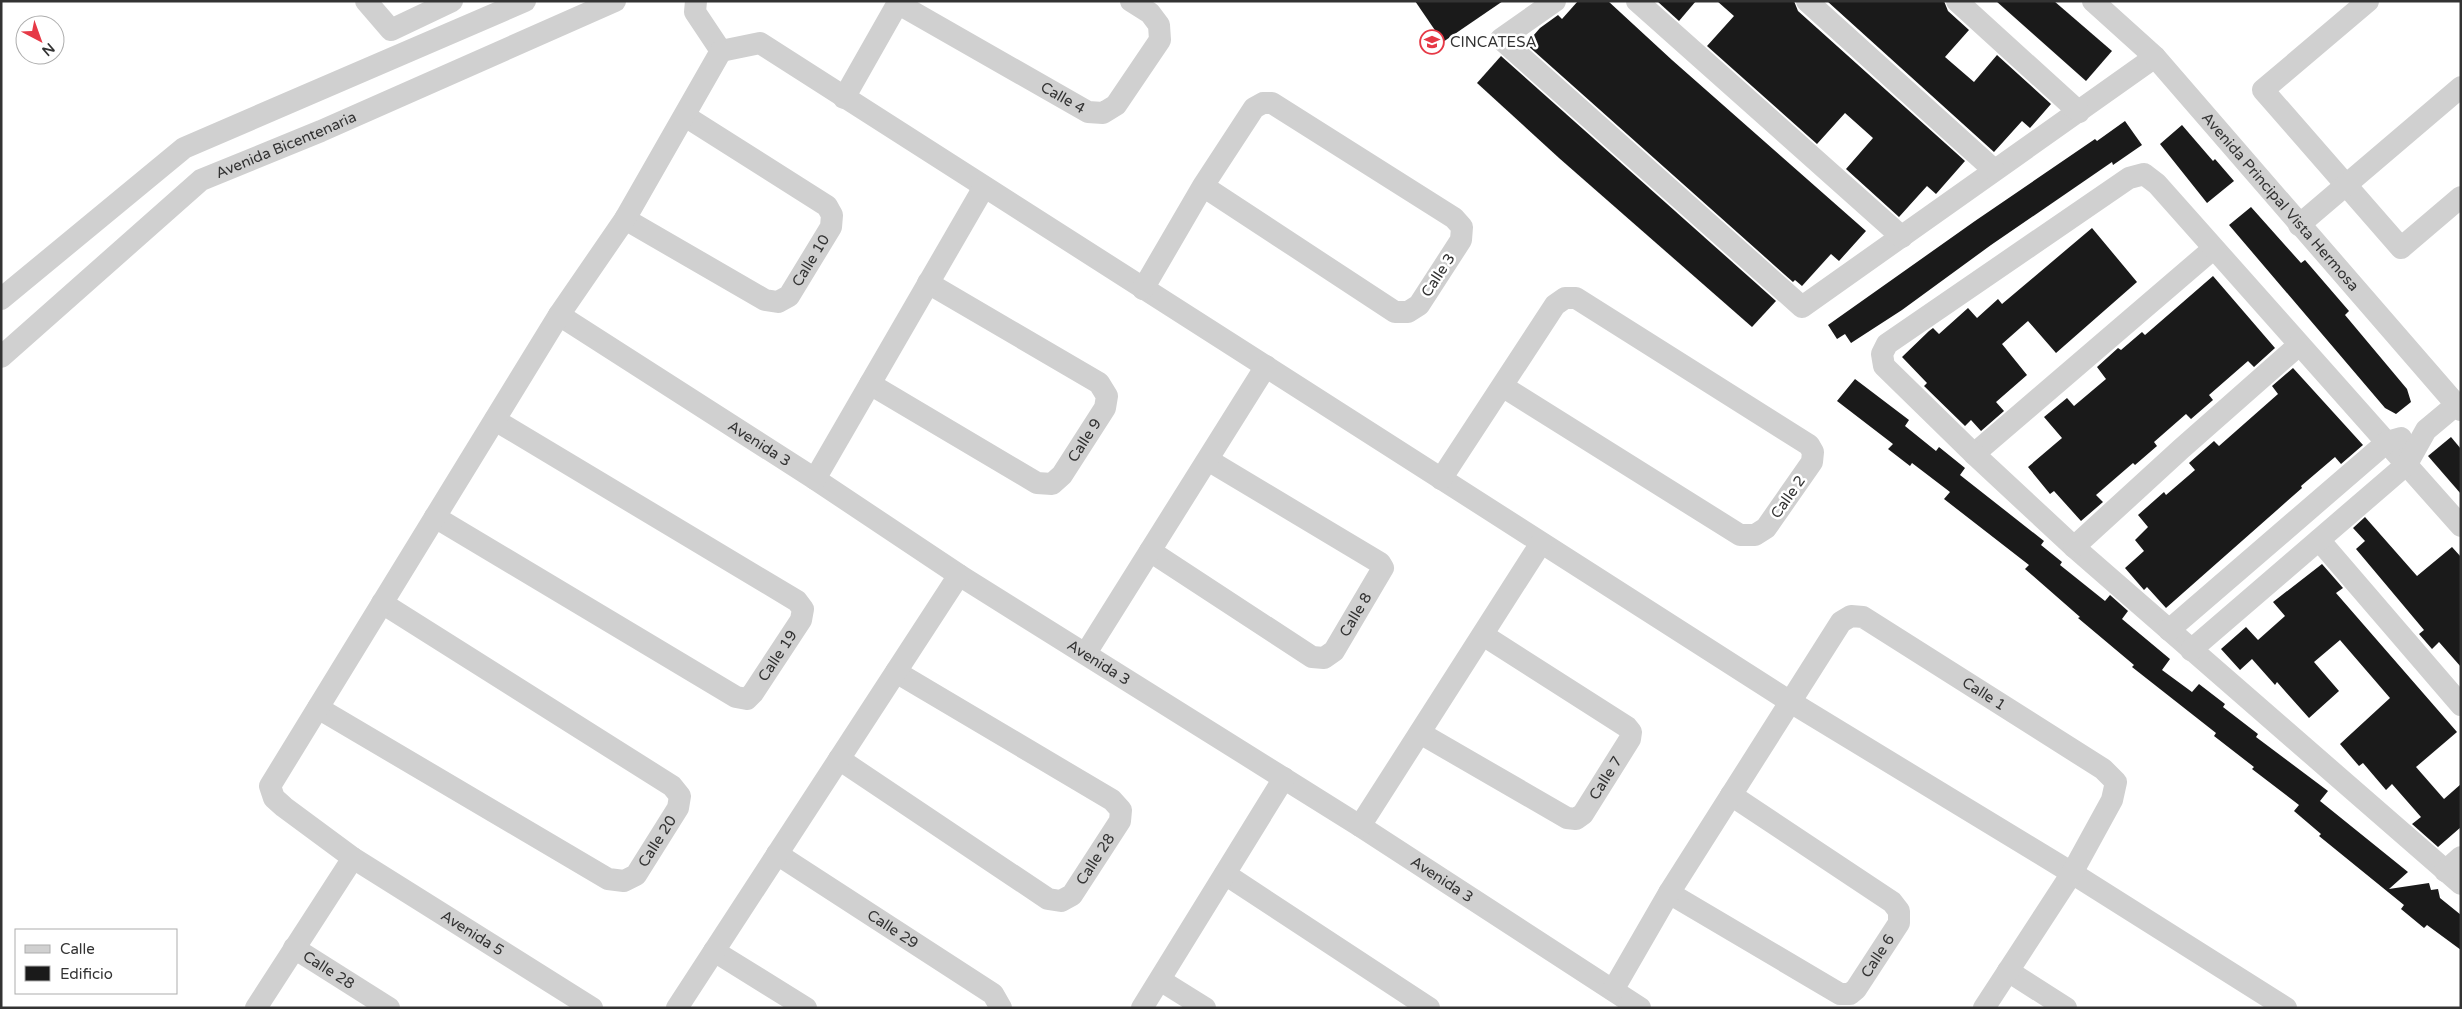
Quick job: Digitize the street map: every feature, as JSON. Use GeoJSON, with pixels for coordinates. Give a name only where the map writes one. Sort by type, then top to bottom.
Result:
{"type":"FeatureCollection","features":[{"type":"Feature","properties":{"kind":"street"},"geometry":{"type":"LineString","coordinates":[[366,1],[391,30],[412,50]]}},
{"type":"Feature","properties":{"kind":"street"},"geometry":{"type":"LineString","coordinates":[[391,30],[452,1]]}},
{"type":"Feature","properties":{"kind":"street"},"geometry":{"type":"LineString","coordinates":[[1,299],[184,148],[525,1]]}},
{"type":"Feature","properties":{"kind":"street","name":"Avenida Bicentenaria"},"geometry":{"type":"LineString","coordinates":[[1,357],[201,180],[321,131],[615,1]]}},
{"type":"Feature","properties":{"kind":"street"},"geometry":{"type":"LineString","coordinates":[[696,1],[695,12],[721,51]]}},
{"type":"Feature","properties":{"kind":"street","name":"Calle 4"},"geometry":{"type":"LineString","coordinates":[[898,2],[1088,112],[1103,112],[1116,105],[1160,40],[1159,25],[1150,12],[1131,1]]}},
{"type":"Feature","properties":{"kind":"street"},"geometry":{"type":"LineString","coordinates":[[1555,1],[1501,38],[1802,307],[2155,57]]}},
{"type":"Feature","properties":{"kind":"street"},"geometry":{"type":"LineString","coordinates":[[1637,1],[1902,237]]}},
{"type":"Feature","properties":{"kind":"street"},"geometry":{"type":"LineString","coordinates":[[1807,1],[1994,170]]}},
{"type":"Feature","properties":{"kind":"street"},"geometry":{"type":"LineString","coordinates":[[1957,1],[2079,112]]}},
{"type":"Feature","properties":{"kind":"street","name":"Avenida Principal Vista Hermosa"},"geometry":{"type":"LineString","coordinates":[[2093,1],[2155,57],[2458,407]]}},
{"type":"Feature","properties":{"kind":"street"},"geometry":{"type":"LineString","coordinates":[[2368,1],[2263,90],[2401,248],[2461,196]]}},
{"type":"Feature","properties":{"kind":"street"},"geometry":{"type":"LineString","coordinates":[[844,98],[898,2]]}},
{"type":"Feature","properties":{"kind":"street"},"geometry":{"type":"LineString","coordinates":[[721,51],[760,44],[1788,701],[2072,873],[2286,1008]]}},
{"type":"Feature","properties":{"kind":"street"},"geometry":{"type":"LineString","coordinates":[[318,708],[559,315],[625,219],[721,51]]}},
{"type":"Feature","properties":{"kind":"street"},"geometry":{"type":"LineString","coordinates":[[2299,225],[2461,87]]}},
{"type":"Feature","properties":{"kind":"street","name":"Calle 3"},"geometry":{"type":"LineString","coordinates":[[1263,103],[1272,103],[1454,218],[1462,227],[1461,240],[1419,305],[1408,312],[1394,312],[1203,186],[1254,108],[1263,103]]}},
{"type":"Feature","properties":{"kind":"street","name":"Calle 10"},"geometry":{"type":"LineString","coordinates":[[625,219],[765,300],[778,302],[789,296],[831,227],[832,215],[827,206],[685,116]]}},
{"type":"Feature","properties":{"kind":"street"},"geometry":{"type":"LineString","coordinates":[[2455,871],[2192,650],[2074,546],[1974,454],[1884,366],[1882,354],[1887,344],[2129,178],[2144,174],[2157,184],[2461,526]]}},
{"type":"Feature","properties":{"kind":"street"},"geometry":{"type":"LineString","coordinates":[[1143,289],[1203,186]]}},
{"type":"Feature","properties":{"kind":"street"},"geometry":{"type":"LineString","coordinates":[[814,479],[984,187]]}},
{"type":"Feature","properties":{"kind":"street"},"geometry":{"type":"LineString","coordinates":[[1974,454],[2213,248]]}},
{"type":"Feature","properties":{"kind":"street","name":"Calle 9"},"geometry":{"type":"LineString","coordinates":[[870,384],[1038,483],[1052,484],[1062,475],[1104,408],[1107,396],[1099,383],[928,283]]}},
{"type":"Feature","properties":{"kind":"street","name":"Calle 2"},"geometry":{"type":"LineString","coordinates":[[1565,298],[1576,298],[1809,445],[1813,452],[1812,462],[1766,528],[1755,535],[1740,535],[1502,386],[1555,305],[1565,298]]}},
{"type":"Feature","properties":{"kind":"street","name":"Avenida 3"},"geometry":{"type":"LineString","coordinates":[[559,315],[959,575],[1360,826],[1640,1008]]}},
{"type":"Feature","properties":{"kind":"street"},"geometry":{"type":"LineString","coordinates":[[2074,546],[2299,345]]}},
{"type":"Feature","properties":{"kind":"street"},"geometry":{"type":"LineString","coordinates":[[1086,653],[1266,366]]}},
{"type":"Feature","properties":{"kind":"street"},"geometry":{"type":"LineString","coordinates":[[1441,478],[1502,386]]}},
{"type":"Feature","properties":{"kind":"street"},"geometry":{"type":"LineString","coordinates":[[2169,630],[2387,442],[2426,430],[2458,407]]}},
{"type":"Feature","properties":{"kind":"street","name":"Calle 19"},"geometry":{"type":"LineString","coordinates":[[435,516],[736,697],[746,699],[753,693],[801,620],[802,609],[797,601],[495,420]]}},
{"type":"Feature","properties":{"kind":"street"},"geometry":{"type":"LineString","coordinates":[[2192,650],[2407,464],[2426,430]]}},
{"type":"Feature","properties":{"kind":"street","name":"Calle 8"},"geometry":{"type":"LineString","coordinates":[[1150,551],[1312,658],[1324,658],[1334,651],[1383,568],[1380,563],[1208,460]]}},
{"type":"Feature","properties":{"kind":"street"},"geometry":{"type":"LineString","coordinates":[[2319,540],[2461,705]]}},
{"type":"Feature","properties":{"kind":"street"},"geometry":{"type":"LineString","coordinates":[[1360,826],[1541,543]]}},
{"type":"Feature","properties":{"kind":"street"},"geometry":{"type":"LineString","coordinates":[[677,1008],[959,575]]}},
{"type":"Feature","properties":{"kind":"street","name":"Calle 20"},"geometry":{"type":"LineString","coordinates":[[318,708],[608,879],[624,881],[636,875],[678,808],[680,796],[672,786],[382,603]]}},
{"type":"Feature","properties":{"kind":"street","name":"Calle 1"},"geometry":{"type":"LineString","coordinates":[[1788,701],[1841,622],[1851,616],[1863,617],[2103,769],[2116,782],[2112,800],[2072,873]]}},
{"type":"Feature","properties":{"kind":"street","name":"Calle 7"},"geometry":{"type":"LineString","coordinates":[[1420,733],[1567,818],[1576,819],[1583,814],[1630,739],[1631,732],[1482,636]]}},
{"type":"Feature","properties":{"kind":"street","name":"Calle 28"},"geometry":{"type":"LineString","coordinates":[[839,759],[1048,899],[1061,901],[1072,895],[1120,821],[1121,810],[1112,800],[896,672]]}},
{"type":"Feature","properties":{"kind":"street"},"geometry":{"type":"LineString","coordinates":[[1613,990],[1669,893],[1788,701]]}},
{"type":"Feature","properties":{"kind":"street","name":"Avenida 5"},"geometry":{"type":"LineString","coordinates":[[318,708],[270,786],[274,798],[353,858],[592,1008]]}},
{"type":"Feature","properties":{"kind":"street"},"geometry":{"type":"LineString","coordinates":[[1142,1008],[1284,778]]}},
{"type":"Feature","properties":{"kind":"street","name":"Calle 6"},"geometry":{"type":"LineString","coordinates":[[1669,893],[1840,994],[1850,994],[1856,989],[1899,923],[1899,911],[1892,902],[1731,795]]}},
{"type":"Feature","properties":{"kind":"street","name":"Calle 29"},"geometry":{"type":"LineString","coordinates":[[778,854],[993,994],[1001,1004],[1001,1008]]}},
{"type":"Feature","properties":{"kind":"street"},"geometry":{"type":"LineString","coordinates":[[256,1008],[353,858]]}},
{"type":"Feature","properties":{"kind":"street"},"geometry":{"type":"LineString","coordinates":[[1984,1008],[2072,873]]}},
{"type":"Feature","properties":{"kind":"street"},"geometry":{"type":"LineString","coordinates":[[1225,874],[1429,1008]]}},
{"type":"Feature","properties":{"kind":"street","name":"Calle 28"},"geometry":{"type":"LineString","coordinates":[[294,948],[389,1008]]}},
{"type":"Feature","properties":{"kind":"street"},"geometry":{"type":"LineString","coordinates":[[714,951],[806,1008]]}},
{"type":"Feature","properties":{"kind":"street"},"geometry":{"type":"LineString","coordinates":[[2008,971],[2066,1008]]}},
{"type":"Feature","properties":{"kind":"street"},"geometry":{"type":"LineString","coordinates":[[1160,980],[1205,1008]]}},
{"type":"Feature","properties":{"kind":"building"},"geometry":{"type":"Polygon","coordinates":[[[1415,1],[1503,1],[1443,42],[1415,1]]]}},
{"type":"Feature","properties":{"kind":"building"},"geometry":{"type":"Polygon","coordinates":[[[1578,1],[1608,1],[1866,231],[1839,261],[1831,254],[1802,286],[1795,280],[1793,282],[1526,44],[1540,28],[1558,15],[1562,19],[1578,1]]]}},
{"type":"Feature","properties":{"kind":"building"},"geometry":{"type":"Polygon","coordinates":[[[1657,1],[1696,1],[1679,21],[1657,1]]]}},
{"type":"Feature","properties":{"kind":"building"},"geometry":{"type":"Polygon","coordinates":[[[1717,1],[1794,1],[1798,11],[1965,161],[1936,194],[1927,186],[1899,217],[1846,169],[1873,138],[1845,113],[1817,144],[1707,46],[1734,16],[1717,1]]]}},
{"type":"Feature","properties":{"kind":"building"},"geometry":{"type":"Polygon","coordinates":[[[1827,1],[1944,1],[1948,11],[1969,30],[1945,57],[1974,82],[1997,55],[2051,104],[2030,128],[2022,121],[1994,152],[1827,1]]]}},
{"type":"Feature","properties":{"kind":"building"},"geometry":{"type":"Polygon","coordinates":[[[1996,1],[2054,1],[2112,51],[2086,81],[1996,1]]]}},
{"type":"Feature","properties":{"kind":"building"},"geometry":{"type":"Polygon","coordinates":[[[1501,56],[1776,301],[1752,327],[1559,158],[1477,83],[1501,56]]]}},
{"type":"Feature","properties":{"kind":"building"},"geometry":{"type":"Polygon","coordinates":[[[2125,121],[2142,145],[2113,165],[2112,162],[1991,245],[1902,310],[1851,343],[1845,334],[1837,339],[1828,325],[1975,221],[2095,139],[2097,141],[2125,121]]]}},
{"type":"Feature","properties":{"kind":"building"},"geometry":{"type":"Polygon","coordinates":[[[2182,125],[2213,161],[2215,159],[2234,181],[2207,203],[2160,144],[2182,125]]]}},
{"type":"Feature","properties":{"kind":"building"},"geometry":{"type":"Polygon","coordinates":[[[2251,207],[2301,263],[2305,260],[2349,311],[2345,315],[2407,389],[2411,402],[2396,414],[2385,408],[2229,225],[2251,207]]]}},
{"type":"Feature","properties":{"kind":"building"},"geometry":{"type":"Polygon","coordinates":[[[2092,228],[2137,282],[2056,353],[2028,321],[2002,344],[2027,375],[1996,402],[2004,411],[1981,431],[1971,420],[1965,426],[1924,386],[1927,383],[1902,357],[1933,328],[1939,334],[1968,308],[1977,318],[1998,299],[2002,304],[2092,228]]]}},
{"type":"Feature","properties":{"kind":"building"},"geometry":{"type":"Polygon","coordinates":[[[2213,276],[2275,348],[2254,367],[2248,361],[2209,395],[2213,400],[2191,419],[2186,414],[2154,442],[2157,446],[2135,465],[2133,463],[2096,495],[2103,502],[2081,521],[2054,491],[2050,494],[2028,467],[2062,438],[2044,417],[2067,398],[2074,406],[2106,379],[2097,367],[2118,348],[2121,350],[2142,332],[2145,335],[2213,276]]]}},
{"type":"Feature","properties":{"kind":"building"},"geometry":{"type":"Polygon","coordinates":[[[2293,368],[2363,445],[2341,464],[2335,457],[2166,608],[2147,587],[2144,590],[2125,568],[2144,551],[2135,540],[2148,527],[2138,515],[2164,492],[2166,495],[2195,470],[2189,463],[2214,441],[2219,446],[2278,394],[2272,386],[2293,368]]]}},
{"type":"Feature","properties":{"kind":"building"},"geometry":{"type":"Polygon","coordinates":[[[1855,379],[1909,420],[1905,426],[1936,451],[1939,447],[1965,468],[1960,475],[2044,541],[2041,545],[2062,562],[2060,565],[2105,601],[2110,595],[2128,611],[2122,619],[2170,659],[2162,670],[2192,692],[2199,684],[2225,704],[2223,707],[2258,734],[2256,737],[2328,791],[2320,801],[2408,872],[2389,889],[2429,883],[2431,890],[2438,889],[2440,898],[2461,915],[2461,950],[2427,925],[2424,928],[2401,909],[2404,905],[2319,836],[2321,834],[2294,811],[2299,805],[2252,769],[2254,767],[2214,736],[2216,733],[2132,667],[2134,665],[2078,618],[2080,617],[2025,569],[2029,565],[1944,499],[1950,492],[1912,463],[1910,466],[1888,449],[1893,444],[1837,401],[1855,379]]]}},
{"type":"Feature","properties":{"kind":"building"},"geometry":{"type":"Polygon","coordinates":[[[2451,437],[2461,449],[2461,494],[2428,456],[2451,437]]]}},
{"type":"Feature","properties":{"kind":"building"},"geometry":{"type":"Polygon","coordinates":[[[2365,517],[2417,576],[2452,547],[2461,557],[2461,667],[2439,642],[2432,649],[2419,634],[2424,630],[2356,549],[2365,541],[2353,528],[2365,517]]]}},
{"type":"Feature","properties":{"kind":"building"},"geometry":{"type":"Polygon","coordinates":[[[2322,564],[2343,588],[2336,593],[2457,732],[2416,767],[2444,799],[2461,784],[2461,827],[2438,847],[2412,824],[2421,817],[2392,784],[2386,790],[2363,763],[2359,766],[2340,744],[2390,698],[2340,640],[2314,662],[2339,691],[2309,718],[2277,682],[2275,685],[2252,659],[2240,670],[2221,649],[2246,627],[2258,640],[2285,616],[2273,602],[2322,564]]]}},
{"type":"Feature","properties":{"kind":"place","name":"CINCATESA"},"geometry":{"type":"Point","coordinates":[1432,42]}}]}
